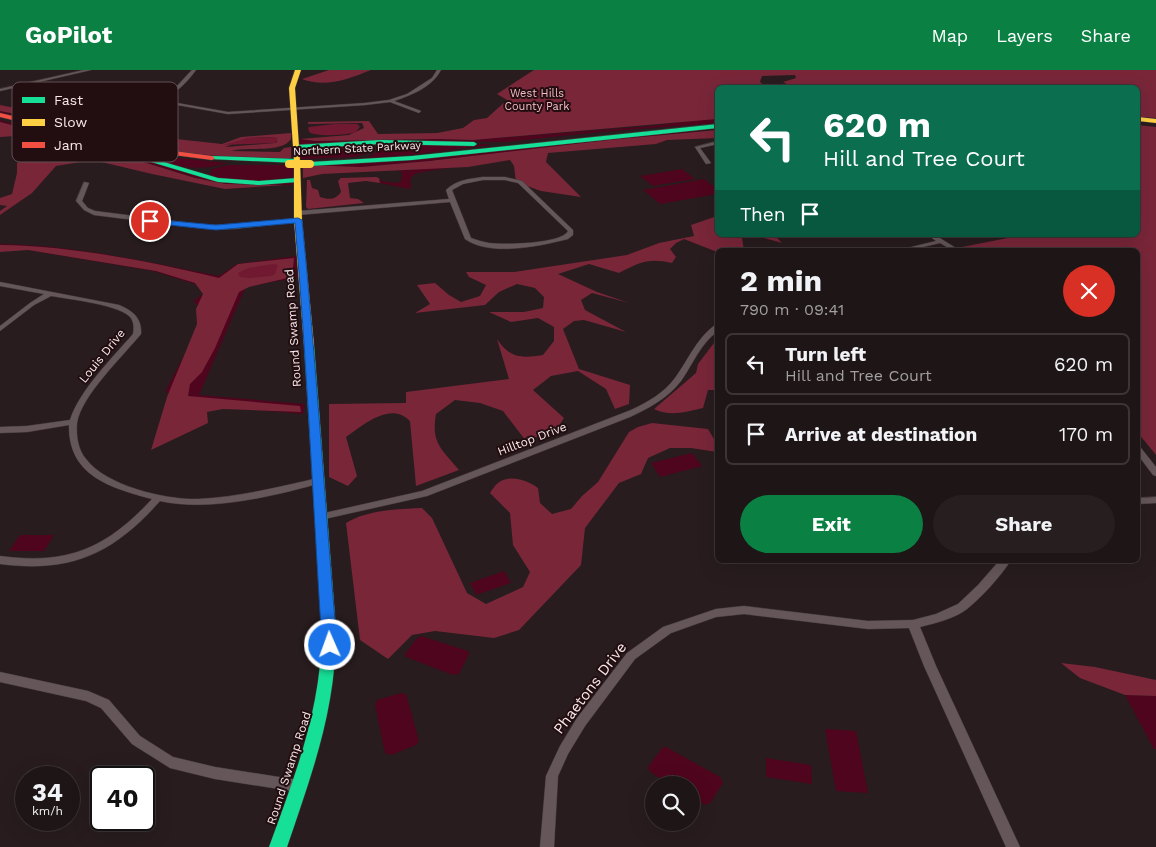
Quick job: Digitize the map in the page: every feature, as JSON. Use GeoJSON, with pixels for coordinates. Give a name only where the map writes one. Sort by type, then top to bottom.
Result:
{"type":"FeatureCollection","features":[{"type":"Feature","properties":{"kind":"main road","name":"Round Swamp Road"},"geometry":{"type":"LineString","coordinates":[[278,847],[319,726],[330,661],[330,630],[320,516],[310,347],[298,217],[292,83],[298,70]]}},
{"type":"Feature","properties":{"kind":"main road"},"geometry":{"type":"LineString","coordinates":[[1140,120],[1156,122]]}},
{"type":"Feature","properties":{"kind":"main road","name":"Northern State Parkway"},"geometry":{"type":"LineString","coordinates":[[178,158],[258,163],[410,159],[596,136],[715,125]]}},
{"type":"Feature","properties":{"kind":"main road","name":"Northern State Parkway"},"geometry":{"type":"LineString","coordinates":[[310,162],[409,156],[559,138],[715,125]]}},
{"type":"Feature","properties":{"kind":"main road"},"geometry":{"type":"LineString","coordinates":[[296,147],[412,142],[484,144],[559,138]]}},
{"type":"Feature","properties":{"kind":"main road"},"geometry":{"type":"LineString","coordinates":[[323,161],[363,157],[371,155],[388,143],[412,142]]}},
{"type":"Feature","properties":{"kind":"main road"},"geometry":{"type":"LineString","coordinates":[[345,144],[369,144],[377,150]]}},
{"type":"Feature","properties":{"kind":"main road","name":"Northern State Parkway"},"geometry":{"type":"LineString","coordinates":[[178,154],[287,162]]}},
{"type":"Feature","properties":{"kind":"main road"},"geometry":{"type":"LineString","coordinates":[[159,162],[218,180],[260,183],[297,180]]}},
{"type":"Feature","properties":{"kind":"main road"},"geometry":{"type":"LineString","coordinates":[[258,163],[218,166],[208,170],[208,173],[214,178],[239,182],[297,180]]}},
{"type":"Feature","properties":{"kind":"street"},"geometry":{"type":"LineString","coordinates":[[36,82],[89,70]]}},
{"type":"Feature","properties":{"kind":"street"},"geometry":{"type":"LineString","coordinates":[[178,90],[194,70]]}},
{"type":"Feature","properties":{"kind":"street"},"geometry":{"type":"LineString","coordinates":[[178,104],[228,113],[390,101],[418,91],[434,80],[439,70]]}},
{"type":"Feature","properties":{"kind":"street"},"geometry":{"type":"LineString","coordinates":[[390,101],[419,112]]}},
{"type":"Feature","properties":{"kind":"street"},"geometry":{"type":"LineString","coordinates":[[708,163],[697,147],[715,143]]}},
{"type":"Feature","properties":{"kind":"street"},"geometry":{"type":"LineString","coordinates":[[512,178],[520,182],[541,200],[571,231],[566,238],[530,245],[476,243],[468,239],[452,200],[449,190],[452,185],[512,178]]}},
{"type":"Feature","properties":{"kind":"street"},"geometry":{"type":"LineString","coordinates":[[86,183],[79,201],[86,209],[94,213],[211,228],[452,200]]}},
{"type":"Feature","properties":{"kind":"street"},"geometry":{"type":"LineString","coordinates":[[935,237],[953,248]]}},
{"type":"Feature","properties":{"kind":"street"},"geometry":{"type":"LineString","coordinates":[[911,248],[942,241]]}},
{"type":"Feature","properties":{"kind":"street","name":"Louis Drive"},"geometry":{"type":"LineString","coordinates":[[0,284],[117,306],[128,310],[136,318],[138,324],[137,334],[87,395],[72,422]]}},
{"type":"Feature","properties":{"kind":"street"},"geometry":{"type":"LineString","coordinates":[[0,329],[49,294]]}},
{"type":"Feature","properties":{"kind":"street","name":"Hilltop Drive"},"geometry":{"type":"LineString","coordinates":[[320,516],[424,494],[627,415],[651,403],[664,393],[678,379],[702,339],[715,329]]}},
{"type":"Feature","properties":{"kind":"street"},"geometry":{"type":"LineString","coordinates":[[0,430],[27,429],[72,422],[74,447],[82,462],[95,474],[114,486],[177,502],[220,500],[318,481]]}},
{"type":"Feature","properties":{"kind":"street"},"geometry":{"type":"LineString","coordinates":[[1140,453],[1156,473]]}},
{"type":"Feature","properties":{"kind":"street"},"geometry":{"type":"LineString","coordinates":[[0,560],[14,563],[40,564],[63,561],[87,553],[126,531],[143,516],[158,498]]}},
{"type":"Feature","properties":{"kind":"street"},"geometry":{"type":"LineString","coordinates":[[1140,501],[1156,500]]}},
{"type":"Feature","properties":{"kind":"street","name":"Phaetons Drive"},"geometry":{"type":"LineString","coordinates":[[547,847],[552,776],[564,750],[581,722],[631,656],[667,630],[716,613],[744,610],[868,625],[913,624],[938,618],[962,608],[1003,563]]}},
{"type":"Feature","properties":{"kind":"street"},"geometry":{"type":"LineString","coordinates":[[913,624],[930,666],[1012,847]]}},
{"type":"Feature","properties":{"kind":"street"},"geometry":{"type":"LineString","coordinates":[[0,677],[88,696],[105,704],[136,740],[170,762],[215,774],[298,786]]}},
{"type":"Feature","properties":{"kind":"shaded area"},"geometry":{"type":"Polygon","coordinates":[[[0,111],[12,114],[12,116],[0,113],[0,111]]]}},
{"type":"Feature","properties":{"kind":"shaded area"},"geometry":{"type":"Polygon","coordinates":[[[715,119],[715,123],[600,132],[506,142],[425,141],[425,139],[473,140],[715,119]]]}},
{"type":"Feature","properties":{"kind":"shaded area"},"geometry":{"type":"Polygon","coordinates":[[[0,120],[12,123],[12,125],[0,122],[0,120]]]}},
{"type":"Feature","properties":{"kind":"shaded area"},"geometry":{"type":"Polygon","coordinates":[[[357,124],[360,127],[355,133],[332,135],[310,133],[308,129],[309,127],[357,124]]]}},
{"type":"Feature","properties":{"kind":"shaded area"},"geometry":{"type":"Polygon","coordinates":[[[715,129],[361,167],[303,165],[406,161],[579,140],[715,129]]]}},
{"type":"Feature","properties":{"kind":"shaded area"},"geometry":{"type":"Polygon","coordinates":[[[275,137],[278,139],[275,143],[223,145],[248,138],[275,137]]]}},
{"type":"Feature","properties":{"kind":"shaded area"},"geometry":{"type":"Polygon","coordinates":[[[300,139],[315,141],[418,139],[300,145],[300,139]]]}},
{"type":"Feature","properties":{"kind":"shaded area"},"geometry":{"type":"Polygon","coordinates":[[[488,144],[489,145],[367,158],[386,145],[488,144]]]}},
{"type":"Feature","properties":{"kind":"shaded area"},"geometry":{"type":"Polygon","coordinates":[[[370,145],[375,148],[374,152],[354,157],[300,159],[301,149],[370,145]]]}},
{"type":"Feature","properties":{"kind":"shaded area"},"geometry":{"type":"Polygon","coordinates":[[[178,158],[227,163],[204,168],[162,162],[178,162],[178,158]]]}},
{"type":"Feature","properties":{"kind":"shaded area"},"geometry":{"type":"Polygon","coordinates":[[[143,162],[151,162],[193,175],[292,183],[292,185],[226,184],[195,178],[143,162]]]}},
{"type":"Feature","properties":{"kind":"shaded area"},"geometry":{"type":"Polygon","coordinates":[[[228,165],[293,165],[293,177],[253,182],[212,177],[210,174],[212,169],[228,165]]]}},
{"type":"Feature","properties":{"kind":"shaded area"},"geometry":{"type":"Polygon","coordinates":[[[453,167],[418,173],[412,176],[409,189],[380,183],[378,180],[394,183],[401,182],[402,173],[398,171],[453,167]]]}},
{"type":"Feature","properties":{"kind":"shaded area"},"geometry":{"type":"Polygon","coordinates":[[[682,169],[695,179],[653,186],[640,176],[682,169]]]}},
{"type":"Feature","properties":{"kind":"shaded area"},"geometry":{"type":"Polygon","coordinates":[[[704,179],[715,187],[715,194],[660,204],[643,190],[704,179]]]}},
{"type":"Feature","properties":{"kind":"shaded area"},"geometry":{"type":"Polygon","coordinates":[[[0,244],[55,247],[83,251],[219,276],[237,264],[296,256],[297,278],[246,286],[199,395],[305,404],[303,414],[221,407],[192,415],[191,396],[165,392],[206,313],[193,301],[211,289],[153,271],[28,250],[0,250],[0,244]]]}},
{"type":"Feature","properties":{"kind":"shaded area"},"geometry":{"type":"Polygon","coordinates":[[[278,265],[275,274],[272,276],[249,278],[240,277],[238,273],[248,268],[278,265]]]}},
{"type":"Feature","properties":{"kind":"shaded area"},"geometry":{"type":"Polygon","coordinates":[[[692,453],[702,466],[660,477],[651,463],[692,453]]]}},
{"type":"Feature","properties":{"kind":"shaded area"},"geometry":{"type":"Polygon","coordinates":[[[20,535],[54,535],[44,551],[9,551],[20,535]]]}},
{"type":"Feature","properties":{"kind":"shaded area"},"geometry":{"type":"Polygon","coordinates":[[[504,571],[511,583],[476,595],[470,583],[504,571]]]}},
{"type":"Feature","properties":{"kind":"shaded area"},"geometry":{"type":"Polygon","coordinates":[[[421,636],[468,651],[469,654],[459,674],[453,675],[406,657],[405,654],[416,639],[421,636]]]}},
{"type":"Feature","properties":{"kind":"shaded area"},"geometry":{"type":"Polygon","coordinates":[[[401,693],[406,694],[419,741],[416,745],[391,755],[385,753],[375,705],[377,700],[401,693]]]}},
{"type":"Feature","properties":{"kind":"shaded area"},"geometry":{"type":"Polygon","coordinates":[[[1125,695],[1156,696],[1156,749],[1154,749],[1125,695]]]}},
{"type":"Feature","properties":{"kind":"shaded area"},"geometry":{"type":"Polygon","coordinates":[[[825,729],[856,731],[868,793],[836,791],[825,729]]]}},
{"type":"Feature","properties":{"kind":"shaded area"},"geometry":{"type":"Polygon","coordinates":[[[666,747],[720,777],[723,783],[710,803],[705,805],[700,802],[700,776],[656,776],[650,772],[648,767],[662,748],[666,747]]]}},
{"type":"Feature","properties":{"kind":"shaded area"},"geometry":{"type":"Polygon","coordinates":[[[766,758],[811,765],[812,784],[766,777],[766,758]]]}},
{"type":"Feature","properties":{"kind":"green space"},"geometry":{"type":"Polygon","coordinates":[[[329,70],[371,70],[337,81],[319,83],[302,79],[329,70]]]}},
{"type":"Feature","properties":{"kind":"green space","name":"West Hills County Park"},"geometry":{"type":"Polygon","coordinates":[[[534,70],[1156,70],[1156,118],[1140,117],[1140,85],[788,85],[783,82],[796,78],[795,75],[762,76],[760,82],[764,85],[715,85],[715,119],[473,140],[315,141],[300,139],[349,135],[364,128],[362,123],[308,124],[308,122],[369,121],[378,134],[437,133],[463,128],[474,120],[487,118],[507,100],[497,94],[534,70]]]}},
{"type":"Feature","properties":{"kind":"green space"},"geometry":{"type":"Polygon","coordinates":[[[0,105],[12,107],[12,113],[0,111],[0,105]]]}},
{"type":"Feature","properties":{"kind":"green space"},"geometry":{"type":"Polygon","coordinates":[[[0,122],[12,125],[12,136],[0,137],[0,122]]]}},
{"type":"Feature","properties":{"kind":"green space"},"geometry":{"type":"Polygon","coordinates":[[[1140,125],[1156,127],[1156,455],[1140,435],[1140,248],[962,247],[1013,237],[1140,237],[1140,125]]]}},
{"type":"Feature","properties":{"kind":"green space"},"geometry":{"type":"Polygon","coordinates":[[[715,130],[715,138],[667,140],[656,144],[548,153],[546,162],[581,197],[541,191],[516,182],[514,166],[510,160],[468,167],[322,174],[303,178],[303,165],[361,167],[715,130]]]}},
{"type":"Feature","properties":{"kind":"green space"},"geometry":{"type":"Polygon","coordinates":[[[291,133],[291,139],[286,144],[280,146],[231,151],[280,152],[284,148],[291,147],[291,158],[227,157],[178,152],[178,139],[222,144],[241,137],[291,133]],[[275,137],[248,138],[225,147],[277,142],[275,137]]]}},
{"type":"Feature","properties":{"kind":"green space"},"geometry":{"type":"Polygon","coordinates":[[[81,162],[56,166],[32,193],[0,215],[0,211],[7,206],[0,205],[0,198],[12,194],[17,173],[17,163],[81,162]]]}},
{"type":"Feature","properties":{"kind":"green space"},"geometry":{"type":"Polygon","coordinates":[[[101,162],[143,162],[195,178],[226,184],[285,185],[225,189],[101,162]]]}},
{"type":"Feature","properties":{"kind":"green space"},"geometry":{"type":"Polygon","coordinates":[[[341,178],[379,178],[380,183],[366,181],[348,183],[350,198],[358,199],[364,203],[308,209],[306,207],[307,180],[310,180],[312,188],[318,190],[320,197],[329,199],[337,197],[341,192],[338,181],[341,178]]]}},
{"type":"Feature","properties":{"kind":"green space"},"geometry":{"type":"Polygon","coordinates":[[[715,217],[715,237],[776,237],[782,243],[764,238],[742,238],[744,248],[715,248],[715,251],[684,239],[670,249],[676,257],[672,263],[650,261],[619,273],[589,264],[558,274],[597,292],[629,303],[592,293],[581,300],[585,310],[626,332],[584,320],[574,321],[563,329],[579,369],[630,385],[629,404],[615,409],[606,389],[578,371],[551,376],[533,390],[564,418],[557,429],[526,441],[503,411],[480,403],[455,400],[436,414],[435,432],[436,439],[442,450],[459,470],[416,486],[410,421],[403,415],[395,413],[386,414],[369,421],[346,437],[357,476],[348,486],[329,477],[329,404],[406,403],[406,392],[509,379],[497,339],[512,354],[523,357],[543,355],[554,341],[554,327],[538,318],[511,322],[489,312],[524,312],[543,308],[544,297],[535,288],[517,284],[499,292],[485,305],[415,313],[430,304],[417,285],[435,283],[461,302],[480,296],[486,285],[469,277],[466,272],[514,272],[627,255],[659,243],[694,236],[691,225],[715,217]]]}},
{"type":"Feature","properties":{"kind":"green space"},"geometry":{"type":"Polygon","coordinates":[[[0,245],[83,251],[219,278],[238,264],[294,258],[292,277],[249,287],[239,292],[215,348],[202,372],[190,384],[188,396],[300,406],[301,412],[223,409],[207,412],[208,423],[151,450],[167,397],[197,324],[196,309],[203,294],[195,283],[156,271],[28,250],[0,252],[0,245]]]}},
{"type":"Feature","properties":{"kind":"green space"},"geometry":{"type":"Polygon","coordinates":[[[715,342],[715,390],[708,390],[703,408],[672,413],[654,409],[696,373],[698,364],[715,342]]]}},
{"type":"Feature","properties":{"kind":"green space"},"geometry":{"type":"Polygon","coordinates":[[[652,423],[708,429],[715,441],[715,452],[691,448],[670,448],[648,458],[641,474],[619,483],[585,528],[581,565],[519,630],[494,638],[435,631],[412,635],[388,659],[360,640],[346,523],[363,515],[373,513],[422,508],[432,518],[467,593],[486,604],[523,587],[530,572],[513,545],[510,513],[490,493],[496,485],[503,480],[518,479],[538,488],[540,503],[552,514],[571,509],[598,482],[629,432],[652,423]]]}},
{"type":"Feature","properties":{"kind":"green space"},"geometry":{"type":"Polygon","coordinates":[[[1061,663],[1095,667],[1156,680],[1156,696],[1125,695],[1080,678],[1061,663]]]}},
{"type":"Feature","properties":{"kind":"traffic: fast"},"geometry":{"type":"LineString","coordinates":[[310,164],[412,158],[715,126]]}},
{"type":"Feature","properties":{"kind":"traffic: fast"},"geometry":{"type":"LineString","coordinates":[[296,147],[380,142],[474,144]]}},
{"type":"Feature","properties":{"kind":"traffic: fast"},"geometry":{"type":"LineString","coordinates":[[212,158],[296,161]]}},
{"type":"Feature","properties":{"kind":"traffic: fast"},"geometry":{"type":"LineString","coordinates":[[157,162],[218,180],[259,183],[297,180]]}},
{"type":"Feature","properties":{"kind":"traffic: fast"},"geometry":{"type":"LineString","coordinates":[[278,847],[314,741],[326,687],[329,659],[329,630],[309,345]]}},
{"type":"Feature","properties":{"kind":"traffic: slow"},"geometry":{"type":"LineString","coordinates":[[298,70],[292,88],[297,161],[298,220],[309,345]]}},
{"type":"Feature","properties":{"kind":"traffic: slow"},"geometry":{"type":"LineString","coordinates":[[1140,119],[1156,121]]}},
{"type":"Feature","properties":{"kind":"traffic: slow"},"geometry":{"type":"LineString","coordinates":[[289,164],[310,164]]}},
{"type":"Feature","properties":{"kind":"traffic: jam"},"geometry":{"type":"LineString","coordinates":[[0,115],[12,118]]}},
{"type":"Feature","properties":{"kind":"traffic: jam"},"geometry":{"type":"LineString","coordinates":[[178,154],[212,158]]}},
{"type":"Feature","properties":{"kind":"route"},"geometry":{"type":"LineString","coordinates":[[150,221],[216,228],[298,220],[309,339],[322,551],[330,645]]}}]}
